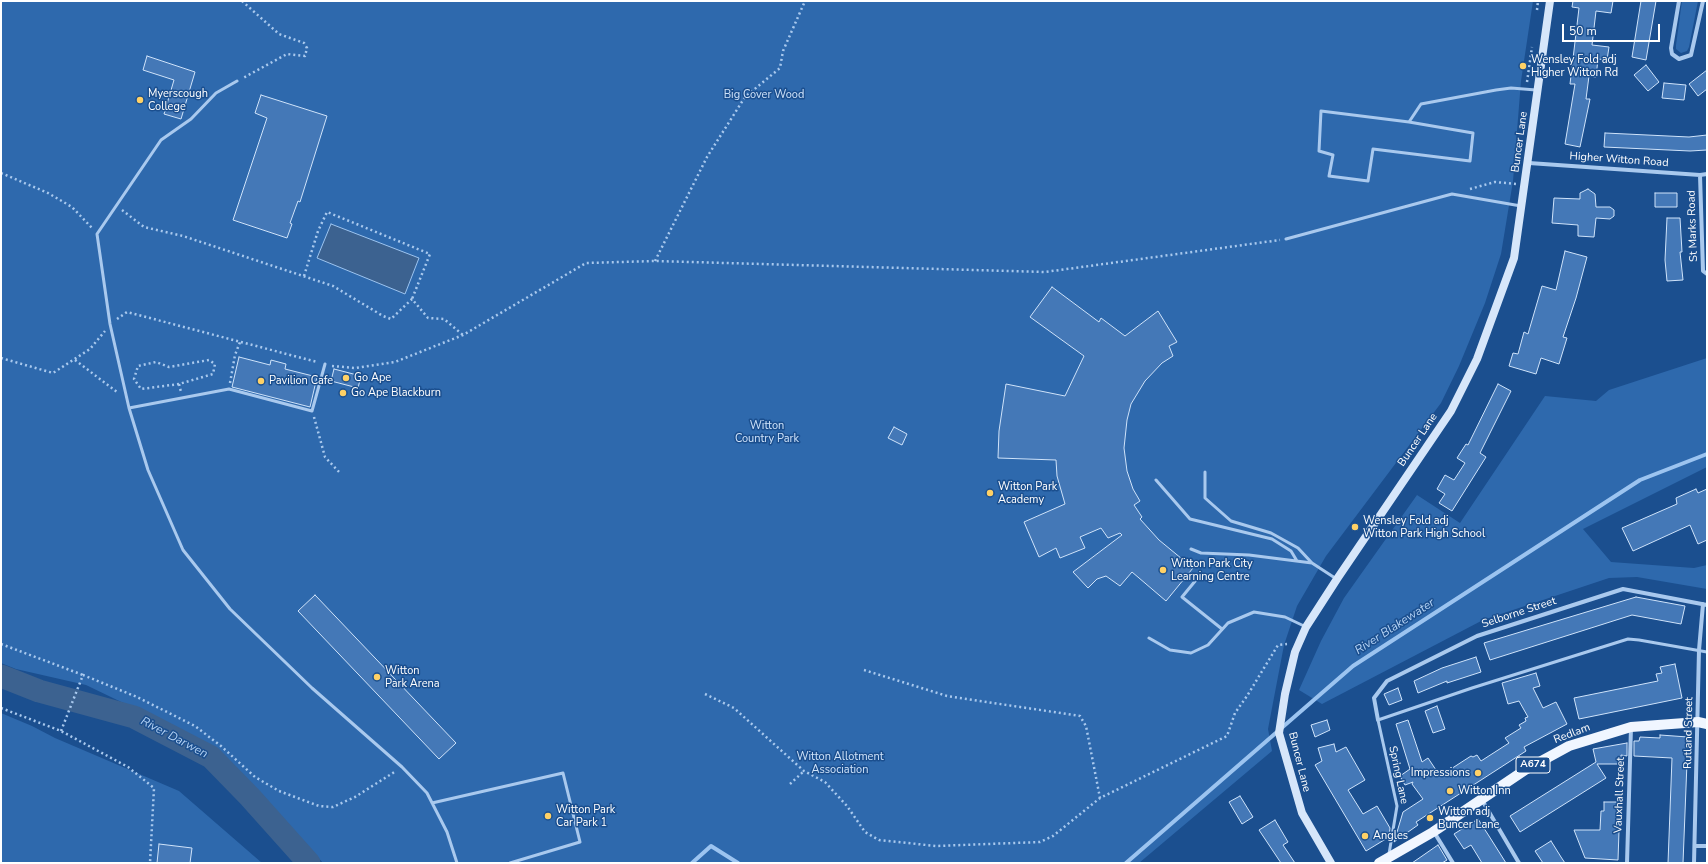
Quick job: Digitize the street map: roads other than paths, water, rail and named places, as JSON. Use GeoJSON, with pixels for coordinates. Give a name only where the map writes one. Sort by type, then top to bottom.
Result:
{"type":"FeatureCollection","features":[{"type":"Feature","properties":{"kind":"main road","name":"Buncer Lane"},"geometry":{"type":"LineString","coordinates":[[1331,863],[1302,813],[1280,733],[1284,694],[1295,652],[1306,627],[1451,411],[1470,372],[1514,258],[1529,163],[1550,1]]}},
{"type":"Feature","properties":{"kind":"main road","name":"Redlam"},"geometry":{"type":"LineString","coordinates":[[1379,863],[1433,832],[1525,770],[1569,746],[1631,727],[1703,723]]}},
{"type":"Feature","properties":{"kind":"street"},"geometry":{"type":"LineString","coordinates":[[1679,1],[1671,48],[1672,54],[1679,59],[1691,55],[1703,1]]}},
{"type":"Feature","properties":{"kind":"street","name":"Higher Witton Road"},"geometry":{"type":"LineString","coordinates":[[1529,163],[1700,175],[1707,174]]}},
{"type":"Feature","properties":{"kind":"street","name":"St Marks Road"},"geometry":{"type":"LineString","coordinates":[[1700,175],[1704,271],[1707,274]]}},
{"type":"Feature","properties":{"kind":"street","name":"Selborne Street"},"geometry":{"type":"LineString","coordinates":[[1378,720],[1374,698],[1387,681],[1477,636],[1623,589],[1705,604]]}},
{"type":"Feature","properties":{"kind":"street","name":"Rutland Street"},"geometry":{"type":"LineString","coordinates":[[1694,863],[1703,723],[1699,650],[1705,604]]}},
{"type":"Feature","properties":{"kind":"street","name":"Vauxhall Street"},"geometry":{"type":"LineString","coordinates":[[1627,863],[1631,727]]}},
{"type":"Feature","properties":{"kind":"street"},"geometry":{"type":"LineString","coordinates":[[1482,799],[1520,863]]}},
{"type":"Feature","properties":{"kind":"street"},"geometry":{"type":"LineString","coordinates":[[1433,832],[1453,863]]}},
{"type":"Feature","properties":{"kind":"street"},"geometry":{"type":"LineString","coordinates":[[1695,846],[1707,846]]}},
{"type":"Feature","properties":{"kind":"lane"},"geometry":{"type":"LineString","coordinates":[[237,81],[216,93],[191,119],[161,140],[97,234],[110,324],[126,400],[148,470],[183,550],[236,614],[312,688],[402,767],[427,793],[447,832],[457,863]]}},
{"type":"Feature","properties":{"kind":"lane"},"geometry":{"type":"LineString","coordinates":[[1409,122],[1421,104],[1480,92],[1511,88],[1538,90]]}},
{"type":"Feature","properties":{"kind":"lane"},"geometry":{"type":"LineString","coordinates":[[1321,111],[1409,122],[1473,134],[1470,161],[1373,149],[1368,181],[1329,176],[1333,155],[1319,151],[1321,111]]}},
{"type":"Feature","properties":{"kind":"lane"},"geometry":{"type":"LineString","coordinates":[[1286,239],[1452,194],[1522,206]]}},
{"type":"Feature","properties":{"kind":"lane"},"geometry":{"type":"LineString","coordinates":[[129,408],[229,389],[312,411],[325,364]]}},
{"type":"Feature","properties":{"kind":"lane"},"geometry":{"type":"LineString","coordinates":[[1204,472],[1204,498],[1231,521],[1271,533],[1298,548],[1312,563],[1337,579]]}},
{"type":"Feature","properties":{"kind":"lane"},"geometry":{"type":"LineString","coordinates":[[1156,480],[1190,519],[1272,539],[1291,551],[1297,561]]}},
{"type":"Feature","properties":{"kind":"lane"},"geometry":{"type":"LineString","coordinates":[[1191,550],[1201,553],[1249,555],[1312,563]]}},
{"type":"Feature","properties":{"kind":"lane"},"geometry":{"type":"LineString","coordinates":[[1196,580],[1182,598],[1222,629]]}},
{"type":"Feature","properties":{"kind":"lane"},"geometry":{"type":"LineString","coordinates":[[1149,638],[1170,650],[1191,653],[1208,645],[1228,623],[1254,612],[1284,617],[1306,627]]}},
{"type":"Feature","properties":{"kind":"lane"},"geometry":{"type":"LineString","coordinates":[[1378,720],[1628,639],[1707,652]]}},
{"type":"Feature","properties":{"kind":"lane","name":"Spring Lane"},"geometry":{"type":"LineString","coordinates":[[1378,720],[1398,806],[1389,856]]}},
{"type":"Feature","properties":{"kind":"lane"},"geometry":{"type":"LineString","coordinates":[[432,804],[563,773],[580,842],[510,863]]}},
{"type":"Feature","properties":{"kind":"waterway","name":"River Blakewater"},"geometry":{"type":"LineString","coordinates":[[1126,863],[1353,666],[1640,480],[1707,454]]}},
{"type":"Feature","properties":{"kind":"waterway","name":"River Darwen"},"geometry":{"type":"LineString","coordinates":[[1,676],[39,691],[134,717],[211,757],[250,797],[309,863]]}},
{"type":"Feature","properties":{"kind":"waterway","name":"River Blakewater"},"geometry":{"type":"LineString","coordinates":[[692,863],[711,846],[738,863]]}},
{"type":"Feature","properties":{"kind":"place","name":"Wensley Fold adj Higher Witton Rd"},"geometry":{"type":"Point","coordinates":[1523,66]}},
{"type":"Feature","properties":{"kind":"place","name":"Myerscough College"},"geometry":{"type":"Point","coordinates":[140,100]}},
{"type":"Feature","properties":{"kind":"place","name":"Go Ape"},"geometry":{"type":"Point","coordinates":[346,378]}},
{"type":"Feature","properties":{"kind":"place","name":"Pavilion Cafe"},"geometry":{"type":"Point","coordinates":[261,381]}},
{"type":"Feature","properties":{"kind":"place","name":"Go Ape Blackburn"},"geometry":{"type":"Point","coordinates":[343,393]}},
{"type":"Feature","properties":{"kind":"place","name":"Witton Park Academy"},"geometry":{"type":"Point","coordinates":[990,493]}},
{"type":"Feature","properties":{"kind":"place","name":"Wensley Fold adj Witton Park High School"},"geometry":{"type":"Point","coordinates":[1355,527]}},
{"type":"Feature","properties":{"kind":"place","name":"Witton Park City Learning Centre"},"geometry":{"type":"Point","coordinates":[1163,570]}},
{"type":"Feature","properties":{"kind":"place","name":"Witton Park Arena"},"geometry":{"type":"Point","coordinates":[377,677]}},
{"type":"Feature","properties":{"kind":"place","name":"Impressions"},"geometry":{"type":"Point","coordinates":[1478,773]}},
{"type":"Feature","properties":{"kind":"place","name":"Witton Inn"},"geometry":{"type":"Point","coordinates":[1450,791]}},
{"type":"Feature","properties":{"kind":"place","name":"Witton Park Car Park 1"},"geometry":{"type":"Point","coordinates":[548,816]}},
{"type":"Feature","properties":{"kind":"place","name":"Witton adj Buncer Lane"},"geometry":{"type":"Point","coordinates":[1430,818]}},
{"type":"Feature","properties":{"kind":"place","name":"Angles"},"geometry":{"type":"Point","coordinates":[1365,836]}},
{"type":"Feature","properties":{"kind":"park label","name":"Big Cover Wood"},"geometry":{"type":"Point","coordinates":[764,95]}},
{"type":"Feature","properties":{"kind":"park label","name":"Witton Country Park"},"geometry":{"type":"Point","coordinates":[767,432]}},
{"type":"Feature","properties":{"kind":"park label","name":"Witton Allotment Association"},"geometry":{"type":"Point","coordinates":[840,763]}}]}
